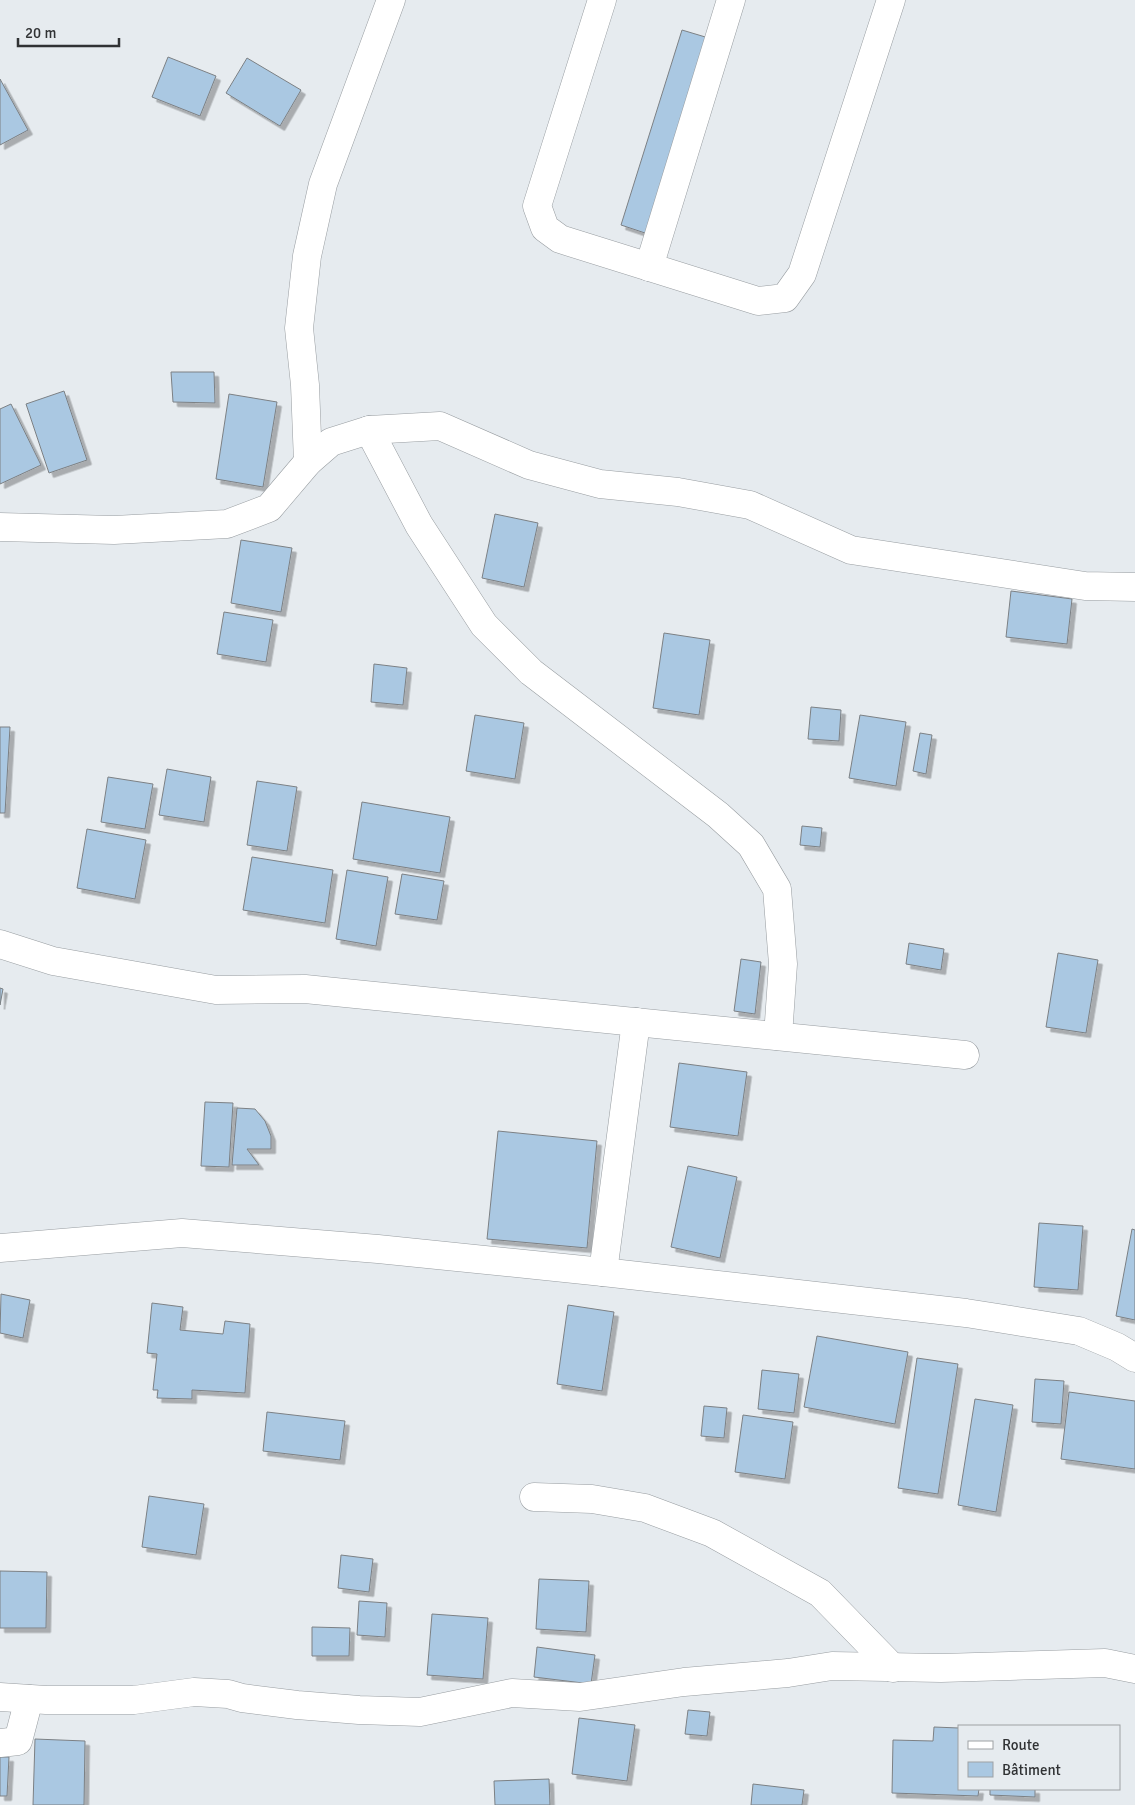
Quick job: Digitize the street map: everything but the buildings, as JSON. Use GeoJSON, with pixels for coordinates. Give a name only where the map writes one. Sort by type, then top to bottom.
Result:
{"type":"FeatureCollection","features":[{"type":"Feature","properties":{"kind":"street"},"geometry":{"type":"LineString","coordinates":[[308,462],[305,385],[299,328],[307,256],[323,184],[391,0]]}},
{"type":"Feature","properties":{"kind":"street"},"geometry":{"type":"LineString","coordinates":[[602,0],[537,206],[545,228],[560,239],[758,301],[785,298],[802,274],[891,0]]}},
{"type":"Feature","properties":{"kind":"street"},"geometry":{"type":"LineString","coordinates":[[648,267],[731,0]]}},
{"type":"Feature","properties":{"kind":"street"},"geometry":{"type":"LineString","coordinates":[[0,527],[114,530],[226,524],[269,508],[308,462],[331,442],[369,430],[440,426],[529,465],[600,484],[678,492],[750,505],[851,550],[1085,586],[1135,587]]}},
{"type":"Feature","properties":{"kind":"street"},"geometry":{"type":"LineString","coordinates":[[369,430],[419,525],[484,626],[530,672],[718,815],[751,845],[777,889],[783,964],[778,1036]]}},
{"type":"Feature","properties":{"kind":"street"},"geometry":{"type":"LineString","coordinates":[[0,944],[53,961],[216,990],[305,989],[964,1055]]}},
{"type":"Feature","properties":{"kind":"street"},"geometry":{"type":"LineString","coordinates":[[603,1272],[636,1022]]}},
{"type":"Feature","properties":{"kind":"street"},"geometry":{"type":"LineString","coordinates":[[0,1248],[182,1233],[378,1249],[603,1272],[984,1316],[1079,1332],[1117,1347],[1135,1358]]}},
{"type":"Feature","properties":{"kind":"street"},"geometry":{"type":"LineString","coordinates":[[534,1497],[592,1499],[645,1508],[712,1533],[820,1593],[894,1668]]}},
{"type":"Feature","properties":{"kind":"street"},"geometry":{"type":"LineString","coordinates":[[0,1697],[134,1700],[194,1692],[228,1694],[242,1698],[324,1707],[420,1712],[512,1693],[580,1697],[684,1682],[788,1673],[832,1666],[894,1668],[1105,1663],[1135,1669]]}},
{"type":"Feature","properties":{"kind":"street"},"geometry":{"type":"LineString","coordinates":[[0,1744],[18,1741],[29,1699]]}}]}
